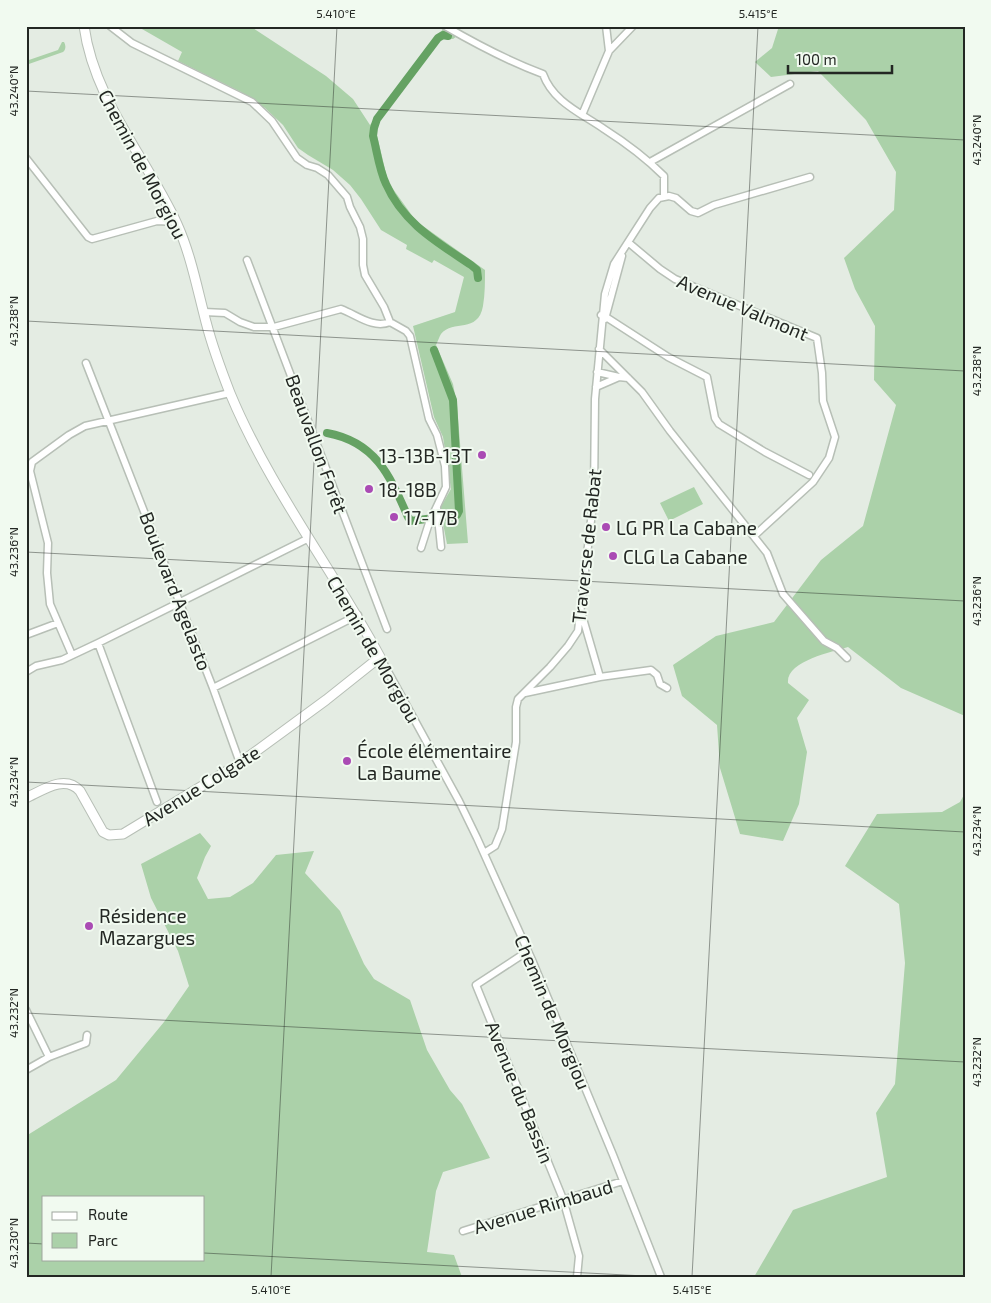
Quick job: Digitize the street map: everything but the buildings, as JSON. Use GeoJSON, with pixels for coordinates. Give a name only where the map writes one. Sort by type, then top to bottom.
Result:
{"type":"FeatureCollection","features":[{"type":"Feature","properties":{"kind":"street","name":"Chemin de Morgiou"},"geometry":{"type":"LineString","coordinates":[[84,26],[91,62],[99,83],[176,222],[193,265],[204,312],[230,393],[266,466],[308,538],[358,615],[460,801],[528,951],[661,1277]]}},
{"type":"Feature","properties":{"kind":"street"},"geometry":{"type":"LineString","coordinates":[[110,26],[132,43],[252,102],[272,121],[297,158],[328,175],[347,196],[363,239],[363,270],[384,307],[390,322],[406,331],[410,336],[429,419],[437,435],[445,466],[446,487],[436,506],[421,548]]}},
{"type":"Feature","properties":{"kind":"street"},"geometry":{"type":"LineString","coordinates":[[444,26],[509,60],[543,74],[545,80],[566,105],[604,128],[650,162],[664,176],[664,196],[676,198],[698,213],[714,205],[810,178]]}},
{"type":"Feature","properties":{"kind":"street"},"geometry":{"type":"LineString","coordinates":[[606,26],[609,51]]}},
{"type":"Feature","properties":{"kind":"street"},"geometry":{"type":"LineString","coordinates":[[582,115],[609,51],[633,26]]}},
{"type":"Feature","properties":{"kind":"street"},"geometry":{"type":"LineString","coordinates":[[650,162],[790,84]]}},
{"type":"Feature","properties":{"kind":"street"},"geometry":{"type":"LineString","coordinates":[[26,158],[88,238],[157,221],[176,222]]}},
{"type":"Feature","properties":{"kind":"street","name":"Traverse de Rabat"},"geometry":{"type":"LineString","coordinates":[[484,852],[495,846],[502,829],[516,742],[516,707],[518,698],[550,667],[578,631],[594,495],[596,387],[605,294],[614,264],[650,208],[659,198],[664,196]]}},
{"type":"Feature","properties":{"kind":"street","name":"Avenue Valmont"},"geometry":{"type":"LineString","coordinates":[[629,243],[675,279],[817,338],[822,373],[823,401],[834,437],[829,458],[814,482],[754,536]]}},
{"type":"Feature","properties":{"kind":"street","name":"Beauvallon Forêt"},"geometry":{"type":"LineString","coordinates":[[247,260],[387,629]]}},
{"type":"Feature","properties":{"kind":"street"},"geometry":{"type":"LineString","coordinates":[[204,312],[225,313],[240,322],[254,327],[274,328],[336,309],[352,313],[372,324],[382,325],[390,322]]}},
{"type":"Feature","properties":{"kind":"street"},"geometry":{"type":"LineString","coordinates":[[604,316],[668,357],[707,377],[714,418],[719,424],[765,452],[809,475]]}},
{"type":"Feature","properties":{"kind":"street"},"geometry":{"type":"LineString","coordinates":[[599,349],[642,392],[670,431],[767,553],[783,594],[824,641],[837,648],[847,658]]}},
{"type":"Feature","properties":{"kind":"street","name":"Boulevard Agelasto"},"geometry":{"type":"LineString","coordinates":[[86,363],[180,602],[240,763]]}},
{"type":"Feature","properties":{"kind":"street"},"geometry":{"type":"LineString","coordinates":[[597,372],[628,378]]}},
{"type":"Feature","properties":{"kind":"street"},"geometry":{"type":"LineString","coordinates":[[596,387],[619,377]]}},
{"type":"Feature","properties":{"kind":"street"},"geometry":{"type":"LineString","coordinates":[[72,655],[50,604],[47,573],[48,542],[28,471],[30,465],[34,459],[74,431],[85,426],[230,393]]}},
{"type":"Feature","properties":{"kind":"street"},"geometry":{"type":"LineString","coordinates":[[436,506],[441,547]]}},
{"type":"Feature","properties":{"kind":"street"},"geometry":{"type":"LineString","coordinates":[[26,672],[36,666],[62,660],[98,643],[308,538]]}},
{"type":"Feature","properties":{"kind":"street"},"geometry":{"type":"LineString","coordinates":[[581,611],[600,678]]}},
{"type":"Feature","properties":{"kind":"street"},"geometry":{"type":"LineString","coordinates":[[213,688],[358,615]]}},
{"type":"Feature","properties":{"kind":"street"},"geometry":{"type":"LineString","coordinates":[[26,635],[58,623]]}},
{"type":"Feature","properties":{"kind":"street"},"geometry":{"type":"LineString","coordinates":[[98,643],[158,802]]}},
{"type":"Feature","properties":{"kind":"street","name":"Avenue Colgate"},"geometry":{"type":"LineString","coordinates":[[26,798],[58,784],[68,783],[76,786],[80,791],[103,832],[115,836],[123,834],[240,763],[326,700],[380,656]]}},
{"type":"Feature","properties":{"kind":"street"},"geometry":{"type":"LineString","coordinates":[[524,693],[651,670],[657,675],[660,684],[667,688]]}},
{"type":"Feature","properties":{"kind":"street","name":"Avenue du Bassin"},"geometry":{"type":"LineString","coordinates":[[528,951],[476,985],[563,1199],[579,1256],[577,1277]]}},
{"type":"Feature","properties":{"kind":"street"},"geometry":{"type":"LineString","coordinates":[[26,1010],[49,1057]]}},
{"type":"Feature","properties":{"kind":"street"},"geometry":{"type":"LineString","coordinates":[[26,1070],[49,1057],[86,1043],[87,1035]]}},
{"type":"Feature","properties":{"kind":"street","name":"Avenue Rimbaud"},"geometry":{"type":"LineString","coordinates":[[463,1231],[623,1181]]}},
{"type":"Feature","properties":{"kind":"green space"},"geometry":{"type":"Polygon","coordinates":[[[143,26],[250,26],[326,76],[353,99],[370,125],[443,29],[457,36],[453,39],[441,38],[378,123],[376,131],[388,182],[416,221],[485,270],[483,306],[480,315],[471,323],[446,330],[441,334],[436,345],[453,384],[457,405],[468,543],[447,544],[440,508],[451,489],[443,437],[434,417],[413,326],[455,312],[464,277],[434,260],[432,263],[406,249],[407,245],[381,230],[350,185],[333,170],[298,148],[283,125],[265,108],[241,92],[178,61],[182,52],[142,29],[143,26]]]}},
{"type":"Feature","properties":{"kind":"green space"},"geometry":{"type":"Polygon","coordinates":[[[779,26],[965,26],[965,716],[901,688],[848,647],[802,663],[789,675],[788,683],[809,700],[797,718],[807,752],[799,804],[783,841],[740,834],[720,768],[717,725],[682,696],[673,665],[716,636],[774,622],[821,560],[863,526],[896,405],[874,380],[875,326],[855,289],[844,258],[894,210],[896,172],[866,120],[818,71],[771,77],[755,62],[772,48],[779,26]]]}},
{"type":"Feature","properties":{"kind":"green space"},"geometry":{"type":"Polygon","coordinates":[[[62,42],[64,42],[65,46],[63,52],[26,65],[26,61],[58,50],[62,42]]]}},
{"type":"Feature","properties":{"kind":"green space"},"geometry":{"type":"Polygon","coordinates":[[[694,487],[703,504],[669,521],[660,503],[694,487]]]}},
{"type":"Feature","properties":{"kind":"green space"},"geometry":{"type":"Polygon","coordinates":[[[965,793],[965,1277],[754,1277],[793,1210],[887,1177],[876,1113],[895,1084],[905,963],[899,904],[845,866],[877,814],[942,812],[960,802],[965,793]]]}},
{"type":"Feature","properties":{"kind":"green space"},"geometry":{"type":"Polygon","coordinates":[[[200,833],[211,846],[197,878],[208,899],[230,897],[253,883],[276,855],[314,851],[305,873],[340,911],[364,964],[374,979],[410,1000],[427,1050],[450,1090],[462,1104],[490,1158],[443,1172],[436,1191],[427,1252],[454,1255],[462,1277],[26,1277],[26,1136],[116,1080],[164,1022],[189,986],[178,951],[151,898],[141,864],[200,833]]]}},
{"type":"Feature","properties":{"kind":"waterway"},"geometry":{"type":"LineString","coordinates":[[448,36],[443,35],[438,38],[377,119],[373,136],[380,166],[393,198],[411,221],[434,240],[477,270],[478,278]]}},
{"type":"Feature","properties":{"kind":"waterway"},"geometry":{"type":"LineString","coordinates":[[327,433],[358,444],[379,463],[395,488],[411,521],[457,515],[459,511],[453,400],[434,350]]}},
{"type":"Feature","properties":{"kind":"place","name":"13-13B-13T"},"geometry":{"type":"Point","coordinates":[482,455]}},
{"type":"Feature","properties":{"kind":"place","name":"18-18B"},"geometry":{"type":"Point","coordinates":[369,489]}},
{"type":"Feature","properties":{"kind":"place","name":"17-17B"},"geometry":{"type":"Point","coordinates":[394,517]}},
{"type":"Feature","properties":{"kind":"place","name":"LG PR La Cabane"},"geometry":{"type":"Point","coordinates":[606,527]}},
{"type":"Feature","properties":{"kind":"place","name":"CLG La Cabane"},"geometry":{"type":"Point","coordinates":[613,556]}},
{"type":"Feature","properties":{"kind":"place","name":"École élémentaire La Baume"},"geometry":{"type":"Point","coordinates":[347,761]}},
{"type":"Feature","properties":{"kind":"place","name":"Résidence Mazargues"},"geometry":{"type":"Point","coordinates":[89,926]}}]}
